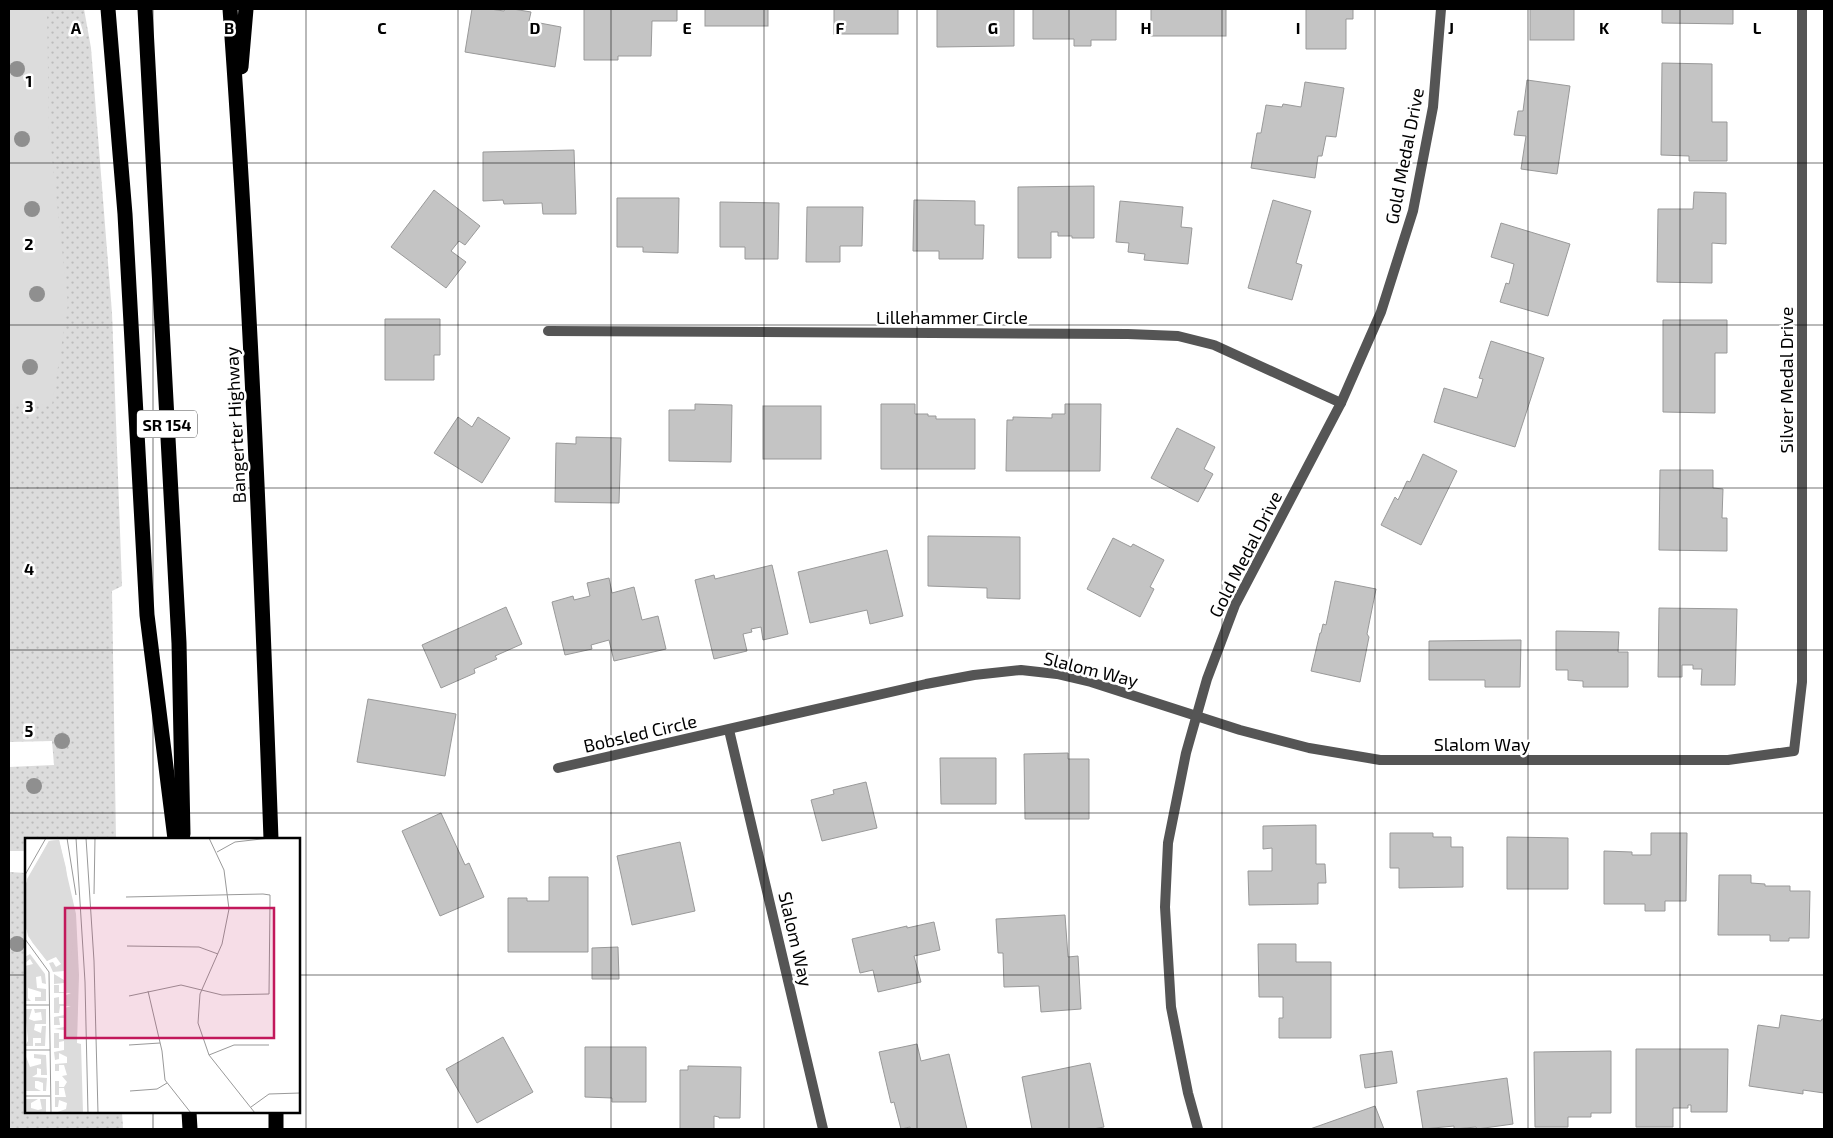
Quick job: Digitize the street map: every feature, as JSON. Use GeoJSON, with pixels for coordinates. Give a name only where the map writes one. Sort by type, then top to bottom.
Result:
{"type":"FeatureCollection","features":[{"type":"Feature","properties":{"kind":"highway"},"geometry":{"type":"LineString","coordinates":[[108,9],[117,99],[125,214],[147,615],[175,838]]}},
{"type":"Feature","properties":{"kind":"highway","name":"SR 154"},"geometry":{"type":"LineString","coordinates":[[145,9],[178,643],[183,838]]}},
{"type":"Feature","properties":{"kind":"highway","name":"Bangerter Highway"},"geometry":{"type":"LineString","coordinates":[[230,9],[238,113],[257,476],[271,838]]}},
{"type":"Feature","properties":{"kind":"highway"},"geometry":{"type":"LineString","coordinates":[[238,113],[246,9]]}},
{"type":"Feature","properties":{"kind":"highway"},"geometry":{"type":"LineString","coordinates":[[189,1113],[190,1129]]}},
{"type":"Feature","properties":{"kind":"highway"},"geometry":{"type":"LineString","coordinates":[[276,1113],[276,1129]]}},
{"type":"Feature","properties":{"kind":"street","name":"Gold Medal Drive"},"geometry":{"type":"LineString","coordinates":[[1198,1129],[1188,1093],[1171,1007],[1165,907],[1168,843],[1186,753],[1207,679],[1235,605],[1341,403],[1381,312],[1413,211],[1433,107],[1441,9]]}},
{"type":"Feature","properties":{"kind":"street","name":"Silver Medal Drive"},"geometry":{"type":"LineString","coordinates":[[1794,751],[1802,682],[1802,9]]}},
{"type":"Feature","properties":{"kind":"street","name":"Lillehammer Circle"},"geometry":{"type":"LineString","coordinates":[[548,331],[1118,334],[1178,336],[1214,345],[1341,403]]}},
{"type":"Feature","properties":{"kind":"street","name":"Slalom Way"},"geometry":{"type":"LineString","coordinates":[[824,1129],[729,730],[926,684],[974,675],[1021,670],[1057,674],[1091,682],[1240,730],[1309,748],[1380,760],[1728,760],[1794,751]]}},
{"type":"Feature","properties":{"kind":"street","name":"Bobsled Circle"},"geometry":{"type":"LineString","coordinates":[[558,768],[729,730]]}},
{"type":"Feature","properties":{"kind":"shaded area"},"geometry":{"type":"Polygon","coordinates":[[[9,9],[84,9],[91,48],[112,313],[122,586],[112,591],[116,838],[25,838],[25,851],[9,851],[9,767],[54,765],[52,741],[9,742],[9,9]]]}},
{"type":"Feature","properties":{"kind":"shaded area"},"geometry":{"type":"Polygon","coordinates":[[[9,9],[47,9],[49,130],[68,304],[52,405],[9,404],[9,9]]]}},
{"type":"Feature","properties":{"kind":"shaded area"},"geometry":{"type":"Polygon","coordinates":[[[9,872],[25,873],[25,1113],[122,1113],[123,1129],[9,1129],[9,872]]]}},
{"type":"Feature","properties":{"kind":"building"},"geometry":{"type":"Polygon","coordinates":[[[472,9],[504,11],[505,9],[513,9],[531,12],[529,21],[561,27],[555,67],[465,52],[472,9]]]}},
{"type":"Feature","properties":{"kind":"building"},"geometry":{"type":"Polygon","coordinates":[[[584,9],[677,9],[677,21],[652,21],[651,56],[618,56],[618,60],[584,60],[584,9]]]}},
{"type":"Feature","properties":{"kind":"building"},"geometry":{"type":"Polygon","coordinates":[[[705,9],[768,9],[768,26],[705,26],[705,9]]]}},
{"type":"Feature","properties":{"kind":"building"},"geometry":{"type":"Polygon","coordinates":[[[834,9],[898,9],[898,34],[834,34],[834,9]]]}},
{"type":"Feature","properties":{"kind":"building"},"geometry":{"type":"Polygon","coordinates":[[[937,9],[1014,9],[1014,46],[937,47],[937,9]]]}},
{"type":"Feature","properties":{"kind":"building"},"geometry":{"type":"Polygon","coordinates":[[[1033,9],[1116,9],[1116,40],[1091,40],[1091,46],[1074,46],[1074,39],[1033,39],[1033,9]]]}},
{"type":"Feature","properties":{"kind":"building"},"geometry":{"type":"Polygon","coordinates":[[[1151,9],[1226,9],[1226,36],[1151,36],[1151,9]]]}},
{"type":"Feature","properties":{"kind":"building"},"geometry":{"type":"Polygon","coordinates":[[[1306,9],[1353,9],[1353,19],[1346,19],[1346,49],[1306,49],[1306,9]]]}},
{"type":"Feature","properties":{"kind":"building"},"geometry":{"type":"Polygon","coordinates":[[[1530,9],[1574,9],[1574,40],[1530,40],[1530,9]]]}},
{"type":"Feature","properties":{"kind":"building"},"geometry":{"type":"Polygon","coordinates":[[[1662,9],[1733,9],[1733,24],[1662,23],[1662,9]]]}},
{"type":"Feature","properties":{"kind":"building"},"geometry":{"type":"Polygon","coordinates":[[[1662,63],[1712,64],[1712,122],[1727,122],[1727,161],[1689,161],[1689,156],[1661,155],[1662,63]]]}},
{"type":"Feature","properties":{"kind":"building"},"geometry":{"type":"Polygon","coordinates":[[[1527,80],[1570,86],[1557,174],[1521,169],[1526,136],[1514,135],[1518,111],[1523,111],[1527,80]]]}},
{"type":"Feature","properties":{"kind":"building"},"geometry":{"type":"Polygon","coordinates":[[[1305,82],[1344,88],[1336,137],[1326,136],[1322,156],[1318,156],[1315,178],[1251,168],[1257,133],[1261,133],[1266,105],[1282,107],[1283,104],[1301,107],[1305,82]]]}},
{"type":"Feature","properties":{"kind":"building"},"geometry":{"type":"Polygon","coordinates":[[[574,150],[576,214],[543,214],[542,203],[504,204],[503,200],[483,201],[483,152],[574,150]]]}},
{"type":"Feature","properties":{"kind":"building"},"geometry":{"type":"Polygon","coordinates":[[[1094,186],[1094,238],[1072,238],[1072,236],[1058,236],[1058,232],[1051,232],[1051,258],[1018,258],[1018,187],[1094,186]]]}},
{"type":"Feature","properties":{"kind":"building"},"geometry":{"type":"Polygon","coordinates":[[[434,190],[480,226],[465,245],[459,241],[451,251],[466,262],[446,288],[391,247],[434,190]]]}},
{"type":"Feature","properties":{"kind":"building"},"geometry":{"type":"Polygon","coordinates":[[[1694,192],[1726,193],[1726,244],[1712,243],[1712,283],[1657,282],[1658,209],[1693,209],[1694,192]]]}},
{"type":"Feature","properties":{"kind":"building"},"geometry":{"type":"Polygon","coordinates":[[[617,198],[679,198],[678,253],[643,252],[643,247],[617,247],[617,198]]]}},
{"type":"Feature","properties":{"kind":"building"},"geometry":{"type":"Polygon","coordinates":[[[914,200],[975,201],[975,225],[984,225],[983,259],[939,259],[939,251],[913,251],[914,200]]]}},
{"type":"Feature","properties":{"kind":"building"},"geometry":{"type":"Polygon","coordinates":[[[1273,200],[1311,211],[1296,263],[1302,265],[1292,300],[1248,288],[1273,200]]]}},
{"type":"Feature","properties":{"kind":"building"},"geometry":{"type":"Polygon","coordinates":[[[1120,201],[1183,207],[1181,227],[1192,228],[1188,264],[1144,260],[1145,254],[1128,252],[1129,243],[1116,242],[1120,201]]]}},
{"type":"Feature","properties":{"kind":"building"},"geometry":{"type":"Polygon","coordinates":[[[720,202],[779,203],[778,259],[745,259],[745,247],[720,247],[720,202]]]}},
{"type":"Feature","properties":{"kind":"building"},"geometry":{"type":"Polygon","coordinates":[[[807,207],[863,207],[862,246],[840,246],[840,262],[806,262],[807,207]]]}},
{"type":"Feature","properties":{"kind":"building"},"geometry":{"type":"Polygon","coordinates":[[[1501,223],[1570,244],[1548,316],[1500,302],[1506,283],[1509,284],[1514,264],[1491,257],[1501,223]]]}},
{"type":"Feature","properties":{"kind":"building"},"geometry":{"type":"Polygon","coordinates":[[[385,319],[440,319],[440,355],[434,355],[434,380],[385,380],[385,319]]]}},
{"type":"Feature","properties":{"kind":"building"},"geometry":{"type":"Polygon","coordinates":[[[1663,320],[1727,320],[1727,353],[1715,353],[1715,413],[1663,412],[1663,320]]]}},
{"type":"Feature","properties":{"kind":"building"},"geometry":{"type":"Polygon","coordinates":[[[1491,341],[1544,358],[1515,447],[1434,422],[1444,388],[1477,398],[1483,379],[1479,378],[1491,341]]]}},
{"type":"Feature","properties":{"kind":"building"},"geometry":{"type":"Polygon","coordinates":[[[695,404],[732,405],[731,462],[669,461],[669,410],[695,410],[695,404]]]}},
{"type":"Feature","properties":{"kind":"building"},"geometry":{"type":"Polygon","coordinates":[[[881,404],[915,404],[915,414],[928,414],[928,416],[936,416],[936,419],[975,419],[975,469],[881,469],[881,404]]]}},
{"type":"Feature","properties":{"kind":"building"},"geometry":{"type":"Polygon","coordinates":[[[1065,404],[1101,404],[1100,471],[1006,471],[1007,420],[1013,420],[1013,417],[1052,418],[1052,414],[1065,414],[1065,404]]]}},
{"type":"Feature","properties":{"kind":"building"},"geometry":{"type":"Polygon","coordinates":[[[763,406],[821,406],[821,459],[763,459],[763,406]]]}},
{"type":"Feature","properties":{"kind":"building"},"geometry":{"type":"Polygon","coordinates":[[[458,417],[472,427],[478,417],[510,438],[482,483],[434,453],[458,417]]]}},
{"type":"Feature","properties":{"kind":"building"},"geometry":{"type":"Polygon","coordinates":[[[1177,428],[1215,447],[1204,469],[1213,474],[1198,502],[1151,478],[1177,428]]]}},
{"type":"Feature","properties":{"kind":"building"},"geometry":{"type":"Polygon","coordinates":[[[576,437],[621,438],[619,503],[555,502],[556,443],[576,444],[576,437]]]}},
{"type":"Feature","properties":{"kind":"building"},"geometry":{"type":"Polygon","coordinates":[[[1423,454],[1457,471],[1421,545],[1381,525],[1395,497],[1398,500],[1407,481],[1410,482],[1423,454]]]}},
{"type":"Feature","properties":{"kind":"building"},"geometry":{"type":"Polygon","coordinates":[[[1660,470],[1713,470],[1713,488],[1723,489],[1722,518],[1727,518],[1727,551],[1659,550],[1660,470]]]}},
{"type":"Feature","properties":{"kind":"building"},"geometry":{"type":"Polygon","coordinates":[[[928,536],[1020,537],[1020,599],[987,598],[987,588],[928,586],[928,536]]]}},
{"type":"Feature","properties":{"kind":"building"},"geometry":{"type":"Polygon","coordinates":[[[1113,538],[1131,547],[1133,544],[1164,560],[1150,587],[1154,589],[1140,617],[1087,589],[1113,538]]]}},
{"type":"Feature","properties":{"kind":"building"},"geometry":{"type":"Polygon","coordinates":[[[887,550],[903,616],[870,624],[867,610],[810,623],[798,572],[887,550]]]}},
{"type":"Feature","properties":{"kind":"building"},"geometry":{"type":"Polygon","coordinates":[[[772,565],[788,634],[763,640],[761,627],[751,629],[752,632],[743,634],[747,651],[714,659],[695,580],[714,575],[715,579],[772,565]]]}},
{"type":"Feature","properties":{"kind":"building"},"geometry":{"type":"Polygon","coordinates":[[[609,578],[612,593],[634,587],[642,620],[658,616],[666,649],[614,661],[609,640],[591,645],[592,649],[565,655],[552,602],[573,596],[574,600],[590,596],[587,583],[609,578]]]}},
{"type":"Feature","properties":{"kind":"building"},"geometry":{"type":"Polygon","coordinates":[[[1335,581],[1376,589],[1360,682],[1311,671],[1320,633],[1323,624],[1326,625],[1335,581]]]}},
{"type":"Feature","properties":{"kind":"building"},"geometry":{"type":"Polygon","coordinates":[[[506,607],[522,644],[495,656],[497,659],[474,669],[475,673],[441,688],[422,645],[506,607]]]}},
{"type":"Feature","properties":{"kind":"building"},"geometry":{"type":"Polygon","coordinates":[[[1659,608],[1737,609],[1735,685],[1701,685],[1702,669],[1693,669],[1693,665],[1682,665],[1682,677],[1658,677],[1659,608]]]}},
{"type":"Feature","properties":{"kind":"building"},"geometry":{"type":"Polygon","coordinates":[[[1556,631],[1619,632],[1618,652],[1628,652],[1628,687],[1583,687],[1583,681],[1568,680],[1568,670],[1556,670],[1556,631]]]}},
{"type":"Feature","properties":{"kind":"building"},"geometry":{"type":"Polygon","coordinates":[[[1521,640],[1520,687],[1485,687],[1485,680],[1429,680],[1429,641],[1521,640]]]}},
{"type":"Feature","properties":{"kind":"building"},"geometry":{"type":"Polygon","coordinates":[[[368,699],[456,714],[445,776],[357,762],[368,699]]]}},
{"type":"Feature","properties":{"kind":"building"},"geometry":{"type":"Polygon","coordinates":[[[1068,753],[1068,759],[1089,759],[1089,819],[1025,819],[1024,754],[1068,753]]]}},
{"type":"Feature","properties":{"kind":"building"},"geometry":{"type":"Polygon","coordinates":[[[940,758],[996,758],[996,804],[941,804],[940,758]]]}},
{"type":"Feature","properties":{"kind":"building"},"geometry":{"type":"Polygon","coordinates":[[[866,782],[877,828],[822,841],[811,800],[834,794],[833,790],[866,782]]]}},
{"type":"Feature","properties":{"kind":"building"},"geometry":{"type":"Polygon","coordinates":[[[441,813],[465,865],[469,863],[484,897],[440,916],[402,831],[441,813]]]}},
{"type":"Feature","properties":{"kind":"building"},"geometry":{"type":"Polygon","coordinates":[[[1316,825],[1316,864],[1325,864],[1326,883],[1318,883],[1318,904],[1249,905],[1248,871],[1272,871],[1272,848],[1263,849],[1263,826],[1316,825]]]}},
{"type":"Feature","properties":{"kind":"building"},"geometry":{"type":"Polygon","coordinates":[[[1390,833],[1433,833],[1433,837],[1451,837],[1451,847],[1463,847],[1463,887],[1399,888],[1399,868],[1390,868],[1390,833]]]}},
{"type":"Feature","properties":{"kind":"building"},"geometry":{"type":"Polygon","coordinates":[[[1651,833],[1687,833],[1686,901],[1665,901],[1665,911],[1645,911],[1645,904],[1604,904],[1604,851],[1632,852],[1632,855],[1651,855],[1651,833]]]}},
{"type":"Feature","properties":{"kind":"building"},"geometry":{"type":"Polygon","coordinates":[[[1507,837],[1568,838],[1568,889],[1507,889],[1507,837]]]}},
{"type":"Feature","properties":{"kind":"building"},"geometry":{"type":"Polygon","coordinates":[[[680,842],[695,911],[632,925],[617,856],[680,842]]]}},
{"type":"Feature","properties":{"kind":"building"},"geometry":{"type":"Polygon","coordinates":[[[1719,875],[1751,875],[1751,883],[1765,884],[1765,886],[1790,886],[1790,891],[1810,891],[1809,938],[1789,938],[1789,941],[1770,941],[1770,935],[1718,935],[1719,875]]]}},
{"type":"Feature","properties":{"kind":"building"},"geometry":{"type":"Polygon","coordinates":[[[549,877],[588,877],[588,952],[508,952],[508,898],[527,898],[527,901],[549,901],[549,877]]]}},
{"type":"Feature","properties":{"kind":"building"},"geometry":{"type":"Polygon","coordinates":[[[1065,915],[1068,957],[1078,956],[1081,1009],[1041,1012],[1039,986],[1004,987],[1003,953],[998,953],[996,919],[1065,915]]]}},
{"type":"Feature","properties":{"kind":"building"},"geometry":{"type":"Polygon","coordinates":[[[934,922],[940,950],[914,956],[921,982],[878,992],[873,970],[860,973],[852,939],[907,926],[907,928],[934,922]]]}},
{"type":"Feature","properties":{"kind":"building"},"geometry":{"type":"Polygon","coordinates":[[[1258,944],[1296,944],[1296,962],[1331,962],[1331,1038],[1279,1038],[1279,1018],[1283,1018],[1283,997],[1259,997],[1258,944]]]}},
{"type":"Feature","properties":{"kind":"building"},"geometry":{"type":"Polygon","coordinates":[[[618,947],[619,979],[592,979],[592,948],[618,947]]]}},
{"type":"Feature","properties":{"kind":"building"},"geometry":{"type":"Polygon","coordinates":[[[1781,1015],[1821,1021],[1824,1019],[1824,1093],[1803,1090],[1803,1094],[1749,1086],[1758,1025],[1779,1028],[1781,1015]]]}},
{"type":"Feature","properties":{"kind":"building"},"geometry":{"type":"Polygon","coordinates":[[[503,1037],[533,1092],[477,1123],[446,1069],[503,1037]]]}},
{"type":"Feature","properties":{"kind":"building"},"geometry":{"type":"Polygon","coordinates":[[[917,1044],[921,1061],[949,1054],[967,1129],[910,1129],[910,1127],[901,1129],[894,1102],[891,1103],[879,1052],[917,1044]]]}},
{"type":"Feature","properties":{"kind":"building"},"geometry":{"type":"Polygon","coordinates":[[[585,1047],[646,1047],[646,1102],[612,1102],[612,1098],[585,1097],[585,1047]]]}},
{"type":"Feature","properties":{"kind":"building"},"geometry":{"type":"Polygon","coordinates":[[[1636,1049],[1728,1049],[1727,1112],[1691,1112],[1691,1105],[1688,1105],[1688,1108],[1673,1108],[1673,1127],[1636,1127],[1636,1049]]]}},
{"type":"Feature","properties":{"kind":"building"},"geometry":{"type":"Polygon","coordinates":[[[1392,1051],[1397,1083],[1365,1088],[1360,1055],[1392,1051]]]}},
{"type":"Feature","properties":{"kind":"building"},"geometry":{"type":"Polygon","coordinates":[[[1611,1051],[1611,1113],[1591,1113],[1591,1117],[1568,1117],[1568,1127],[1535,1127],[1534,1052],[1611,1051]]]}},
{"type":"Feature","properties":{"kind":"building"},"geometry":{"type":"Polygon","coordinates":[[[1090,1063],[1104,1127],[1093,1129],[1032,1129],[1022,1077],[1090,1063]]]}},
{"type":"Feature","properties":{"kind":"building"},"geometry":{"type":"Polygon","coordinates":[[[688,1066],[741,1067],[740,1118],[719,1118],[714,1116],[714,1129],[680,1129],[680,1070],[688,1070],[688,1066]]]}},
{"type":"Feature","properties":{"kind":"building"},"geometry":{"type":"Polygon","coordinates":[[[1507,1078],[1513,1124],[1477,1129],[1476,1127],[1454,1129],[1454,1126],[1423,1129],[1417,1091],[1507,1078]]]}},
{"type":"Feature","properties":{"kind":"building"},"geometry":{"type":"Polygon","coordinates":[[[1375,1106],[1384,1129],[1310,1129],[1375,1106]]]}}]}
